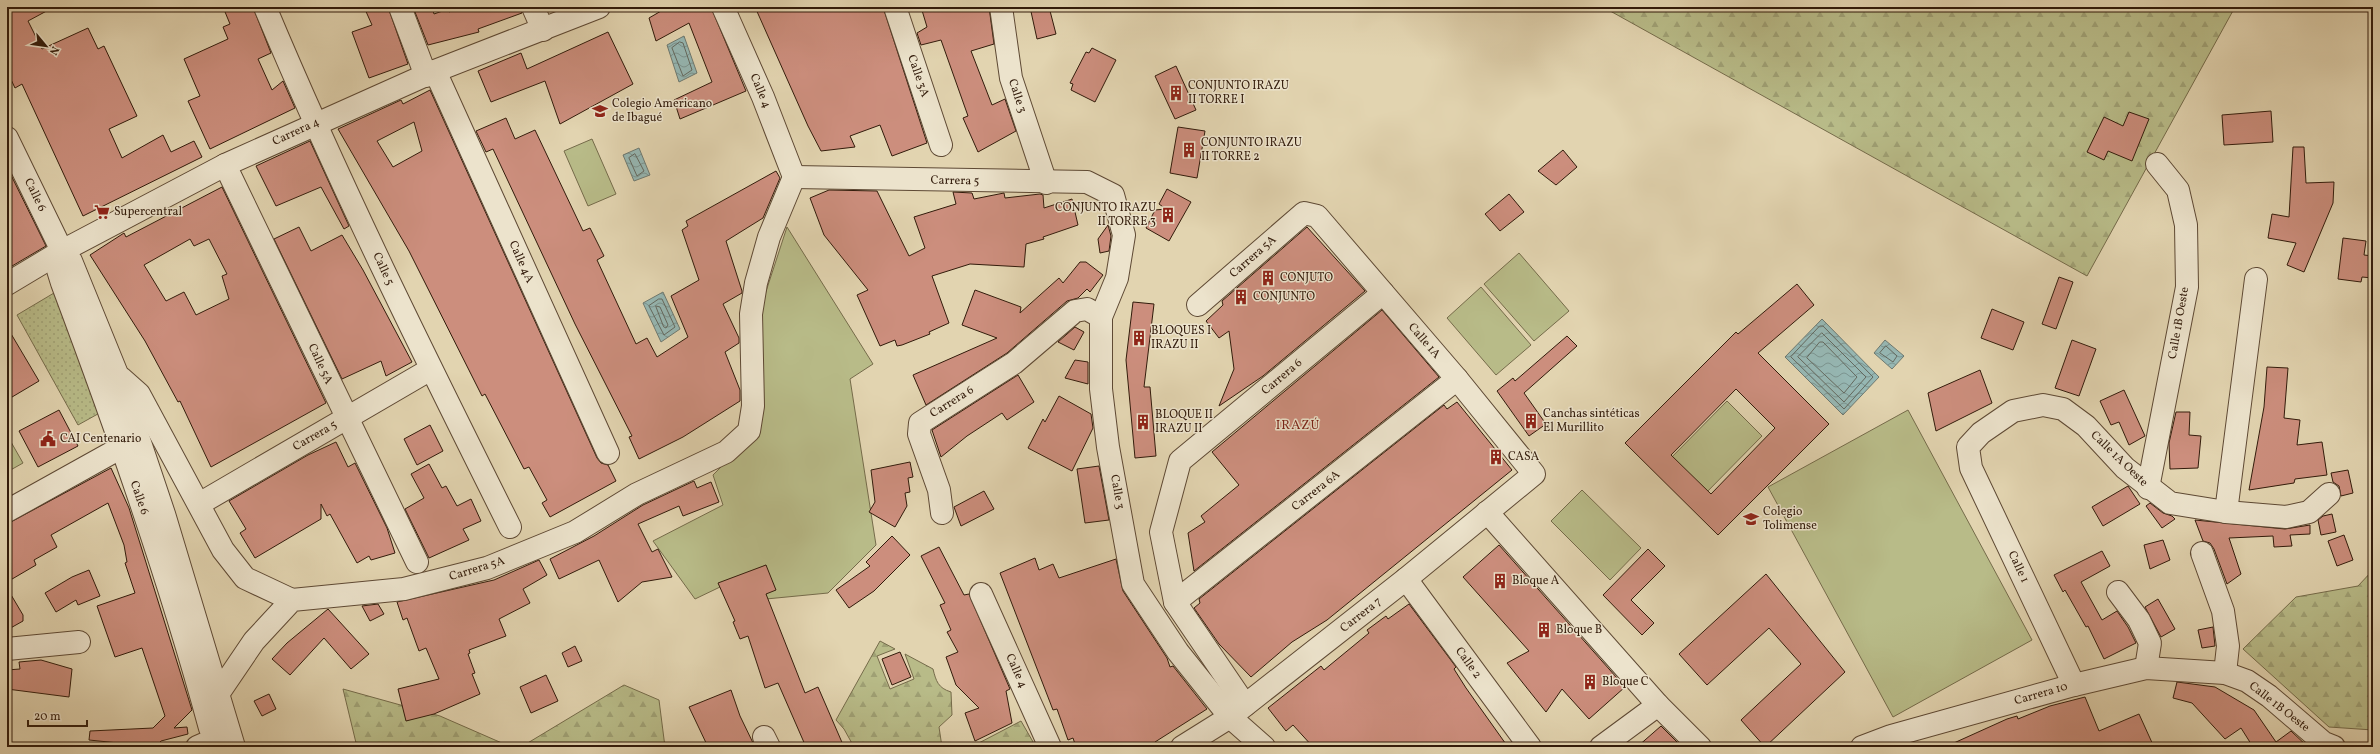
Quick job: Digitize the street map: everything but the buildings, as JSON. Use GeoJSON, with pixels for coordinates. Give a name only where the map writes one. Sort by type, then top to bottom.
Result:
{"type":"FeatureCollection","features":[{"type":"Feature","properties":{"kind":"street","name":"Calle 5"},"geometry":{"type":"LineString","coordinates":[[265,7],[314,124],[431,369],[510,527]]}},
{"type":"Feature","properties":{"kind":"street","name":"Calle 4A"},"geometry":{"type":"LineString","coordinates":[[400,7],[608,453]]}},
{"type":"Feature","properties":{"kind":"street"},"geometry":{"type":"LineString","coordinates":[[533,7],[542,30]]}},
{"type":"Feature","properties":{"kind":"street","name":"Carrera 4"},"geometry":{"type":"LineString","coordinates":[[7,284],[62,252],[225,165],[314,124],[430,74],[599,7]]}},
{"type":"Feature","properties":{"kind":"street","name":"Calle 4"},"geometry":{"type":"LineString","coordinates":[[723,7],[763,97],[794,177]]}},
{"type":"Feature","properties":{"kind":"street","name":"Calle 3A"},"geometry":{"type":"LineString","coordinates":[[896,7],[941,144]]}},
{"type":"Feature","properties":{"kind":"street","name":"Calle 3"},"geometry":{"type":"LineString","coordinates":[[1001,7],[1011,78],[1046,183]]}},
{"type":"Feature","properties":{"kind":"street","name":"Calle 6"},"geometry":{"type":"LineString","coordinates":[[7,138],[62,252],[71,261],[117,374],[164,514],[234,747]]}},
{"type":"Feature","properties":{"kind":"street","name":"Calle 1B Oeste"},"geometry":{"type":"LineString","coordinates":[[2148,488],[2187,287],[2186,225],[2178,190],[2157,164]]}},
{"type":"Feature","properties":{"kind":"street","name":"Calle 5A"},"geometry":{"type":"LineString","coordinates":[[225,165],[417,562]]}},
{"type":"Feature","properties":{"kind":"street","name":"Carrera 5"},"geometry":{"type":"LineString","coordinates":[[794,177],[1046,183],[1087,182],[1113,195]]}},
{"type":"Feature","properties":{"kind":"street","name":"Carrera 5A"},"geometry":{"type":"LineString","coordinates":[[292,600],[404,589],[487,568],[575,532],[637,494],[726,452],[749,431],[753,406],[751,314],[756,283],[769,237],[794,177]]}},
{"type":"Feature","properties":{"kind":"street","name":"Calle 3"},"geometry":{"type":"LineString","coordinates":[[1113,195],[1124,236],[1117,278],[1101,316],[1101,389],[1108,447],[1133,584],[1178,652],[1238,711]]}},
{"type":"Feature","properties":{"kind":"street","name":"Carrera 5A"},"geometry":{"type":"LineString","coordinates":[[1198,305],[1304,213],[1310,213]]}},
{"type":"Feature","properties":{"kind":"street","name":"Calle 1A"},"geometry":{"type":"LineString","coordinates":[[1310,213],[1317,216],[1457,379],[1534,474]]}},
{"type":"Feature","properties":{"kind":"street","name":"Calle 6"},"geometry":{"type":"LineString","coordinates":[[62,252],[58,270],[111,412],[171,591],[208,745]]}},
{"type":"Feature","properties":{"kind":"street"},"geometry":{"type":"LineString","coordinates":[[2226,512],[2256,279]]}},
{"type":"Feature","properties":{"kind":"street","name":"Carrera 6"},"geometry":{"type":"LineString","coordinates":[[1180,461],[1383,293]]}},
{"type":"Feature","properties":{"kind":"street","name":"Carrera 6"},"geometry":{"type":"LineString","coordinates":[[942,513],[939,490],[919,434],[920,423],[1014,363],[1075,310],[1087,309],[1101,316]]}},
{"type":"Feature","properties":{"kind":"street","name":"Carrera 5"},"geometry":{"type":"LineString","coordinates":[[199,504],[346,417],[431,369]]}},
{"type":"Feature","properties":{"kind":"street","name":"Calle 6"},"geometry":{"type":"LineString","coordinates":[[117,374],[139,394],[223,550],[245,578],[292,600]]}},
{"type":"Feature","properties":{"kind":"street","name":"Carrera 6A"},"geometry":{"type":"LineString","coordinates":[[1174,602],[1457,379]]}},
{"type":"Feature","properties":{"kind":"street","name":"Calle 1A Oeste"},"geometry":{"type":"LineString","coordinates":[[1968,447],[1981,433],[2013,411],[2043,405],[2063,409],[2086,426],[2125,468],[2148,488],[2170,503],[2226,512],[2286,516],[2309,512],[2329,494]]}},
{"type":"Feature","properties":{"kind":"street","name":"Calle 1"},"geometry":{"type":"LineString","coordinates":[[1968,447],[1971,468],[2074,685]]}},
{"type":"Feature","properties":{"kind":"street"},"geometry":{"type":"LineString","coordinates":[[7,511],[122,448]]}},
{"type":"Feature","properties":{"kind":"street","name":"Calle 3"},"geometry":{"type":"LineString","coordinates":[[1180,461],[1162,532],[1174,602],[1238,711],[1264,747]]}},
{"type":"Feature","properties":{"kind":"street","name":"Carrera 7"},"geometry":{"type":"LineString","coordinates":[[1182,747],[1238,711],[1406,579],[1534,474]]}},
{"type":"Feature","properties":{"kind":"street"},"geometry":{"type":"LineString","coordinates":[[1487,512],[1658,704],[1700,747]]}},
{"type":"Feature","properties":{"kind":"street"},"geometry":{"type":"LineString","coordinates":[[2202,553],[2223,611],[2228,646],[2225,673]]}},
{"type":"Feature","properties":{"kind":"street","name":"Calle 2"},"geometry":{"type":"LineString","coordinates":[[1406,579],[1530,747]]}},
{"type":"Feature","properties":{"kind":"street"},"geometry":{"type":"LineString","coordinates":[[2118,592],[2139,620],[2150,643],[2146,668]]}},
{"type":"Feature","properties":{"kind":"street","name":"Calle 4"},"geometry":{"type":"LineString","coordinates":[[981,594],[1050,747]]}},
{"type":"Feature","properties":{"kind":"street"},"geometry":{"type":"LineString","coordinates":[[208,745],[218,694],[254,641],[292,600]]}},
{"type":"Feature","properties":{"kind":"street"},"geometry":{"type":"LineString","coordinates":[[7,649],[79,642]]}},
{"type":"Feature","properties":{"kind":"street","name":"Carrera 10"},"geometry":{"type":"LineString","coordinates":[[1862,747],[1891,736],[2074,685],[2146,668],[2225,673]]}},
{"type":"Feature","properties":{"kind":"street","name":"Calle 1B Oeste"},"geometry":{"type":"LineString","coordinates":[[2225,673],[2247,681],[2269,696],[2325,746]]}},
{"type":"Feature","properties":{"kind":"street"},"geometry":{"type":"LineString","coordinates":[[1601,747],[1658,704]]}},
{"type":"Feature","properties":{"kind":"green space"},"geometry":{"type":"Polygon","coordinates":[[[1603,7],[2235,7],[2087,276],[1603,7]]]}},
{"type":"Feature","properties":{"kind":"green space"},"geometry":{"type":"Polygon","coordinates":[[[592,139],[616,194],[588,206],[564,151],[592,139]]]}},
{"type":"Feature","properties":{"kind":"green space"},"geometry":{"type":"Polygon","coordinates":[[[787,227],[873,364],[850,379],[876,545],[828,593],[766,599],[766,565],[695,599],[653,541],[723,505],[713,475],[759,429],[758,316],[787,227]]]}},
{"type":"Feature","properties":{"kind":"green space"},"geometry":{"type":"Polygon","coordinates":[[[1519,253],[1569,311],[1534,341],[1484,284],[1519,253]]]}},
{"type":"Feature","properties":{"kind":"green space"},"geometry":{"type":"Polygon","coordinates":[[[1481,287],[1531,345],[1496,375],[1447,318],[1481,287]]]}},
{"type":"Feature","properties":{"kind":"green space"},"geometry":{"type":"Polygon","coordinates":[[[59,290],[105,410],[78,425],[17,315],[59,290]]]}},
{"type":"Feature","properties":{"kind":"green space"},"geometry":{"type":"Polygon","coordinates":[[[1727,401],[1762,436],[1701,498],[1666,463],[1727,401]]]}},
{"type":"Feature","properties":{"kind":"green space"},"geometry":{"type":"Polygon","coordinates":[[[1908,410],[2032,640],[1893,717],[1768,487],[1908,410]]]}},
{"type":"Feature","properties":{"kind":"green space"},"geometry":{"type":"Polygon","coordinates":[[[7,435],[23,463],[7,472],[7,435]]]}},
{"type":"Feature","properties":{"kind":"green space"},"geometry":{"type":"Polygon","coordinates":[[[1582,490],[1641,548],[1610,580],[1551,521],[1582,490]]]}},
{"type":"Feature","properties":{"kind":"green space"},"geometry":{"type":"Polygon","coordinates":[[[2373,570],[2373,730],[2329,727],[2243,649],[2296,597],[2358,586],[2373,570]]]}},
{"type":"Feature","properties":{"kind":"green space"},"geometry":{"type":"Polygon","coordinates":[[[880,641],[895,649],[877,656],[890,689],[914,679],[905,654],[933,669],[938,684],[951,692],[952,715],[939,727],[942,747],[854,747],[844,729],[836,720],[880,641]]]}},
{"type":"Feature","properties":{"kind":"green space"},"geometry":{"type":"Polygon","coordinates":[[[624,685],[659,700],[665,747],[521,747],[624,685]]]}},
{"type":"Feature","properties":{"kind":"green space"},"geometry":{"type":"Polygon","coordinates":[[[343,689],[440,716],[511,747],[357,747],[343,689]]]}},
{"type":"Feature","properties":{"kind":"green space"},"geometry":{"type":"Polygon","coordinates":[[[1021,721],[1036,747],[976,747],[975,745],[1021,721]]]}},
{"type":"Feature","properties":{"kind":"water"},"geometry":{"type":"Polygon","coordinates":[[[684,36],[697,73],[679,82],[667,45],[684,36]]]}},
{"type":"Feature","properties":{"kind":"water"},"geometry":{"type":"Polygon","coordinates":[[[639,148],[650,175],[634,181],[623,155],[639,148]]]}},
{"type":"Feature","properties":{"kind":"water"},"geometry":{"type":"Polygon","coordinates":[[[663,292],[680,329],[661,342],[643,303],[663,292]]]}},
{"type":"Feature","properties":{"kind":"water"},"geometry":{"type":"Polygon","coordinates":[[[1822,319],[1879,377],[1843,415],[1785,357],[1822,319]]]}},
{"type":"Feature","properties":{"kind":"water"},"geometry":{"type":"Polygon","coordinates":[[[1885,340],[1904,356],[1892,369],[1874,353],[1885,340]]]}},
{"type":"Feature","properties":{"kind":"place","name":"CONJUNTO IRAZU II TORRE I"},"geometry":{"type":"Point","coordinates":[1176,93]}},
{"type":"Feature","properties":{"kind":"place","name":"Colegio Americano de Ibagué"},"geometry":{"type":"Point","coordinates":[600,111]}},
{"type":"Feature","properties":{"kind":"place","name":"CONJUNTO IRAZU II TORRE 2"},"geometry":{"type":"Point","coordinates":[1189,150]}},
{"type":"Feature","properties":{"kind":"place","name":"Supercentral"},"geometry":{"type":"Point","coordinates":[102,212]}},
{"type":"Feature","properties":{"kind":"place","name":"CONJUNTO IRAZU II TORRE 3"},"geometry":{"type":"Point","coordinates":[1168,215]}},
{"type":"Feature","properties":{"kind":"place","name":"CONJUTO"},"geometry":{"type":"Point","coordinates":[1268,278]}},
{"type":"Feature","properties":{"kind":"place","name":"CONJUNTO"},"geometry":{"type":"Point","coordinates":[1241,297]}},
{"type":"Feature","properties":{"kind":"place","name":"BLOQUES I IRAZU II"},"geometry":{"type":"Point","coordinates":[1139,338]}},
{"type":"Feature","properties":{"kind":"place","name":"Canchas sintéticas El Murillito"},"geometry":{"type":"Point","coordinates":[1531,421]}},
{"type":"Feature","properties":{"kind":"place","name":"BLOQUE II IRAZU II"},"geometry":{"type":"Point","coordinates":[1143,422]}},
{"type":"Feature","properties":{"kind":"place","name":"CAI Centenario"},"geometry":{"type":"Point","coordinates":[48,439]}},
{"type":"Feature","properties":{"kind":"place","name":"CASA"},"geometry":{"type":"Point","coordinates":[1496,457]}},
{"type":"Feature","properties":{"kind":"place","name":"Colegio Tolimense"},"geometry":{"type":"Point","coordinates":[1751,519]}},
{"type":"Feature","properties":{"kind":"place","name":"Bloque A"},"geometry":{"type":"Point","coordinates":[1500,581]}},
{"type":"Feature","properties":{"kind":"place","name":"Bloque B"},"geometry":{"type":"Point","coordinates":[1544,630]}},
{"type":"Feature","properties":{"kind":"place","name":"Bloque C"},"geometry":{"type":"Point","coordinates":[1590,682]}},
{"type":"Feature","properties":{"kind":"district","name":"IRAZÚ"},"geometry":{"type":"Point","coordinates":[1298,426]}}]}
